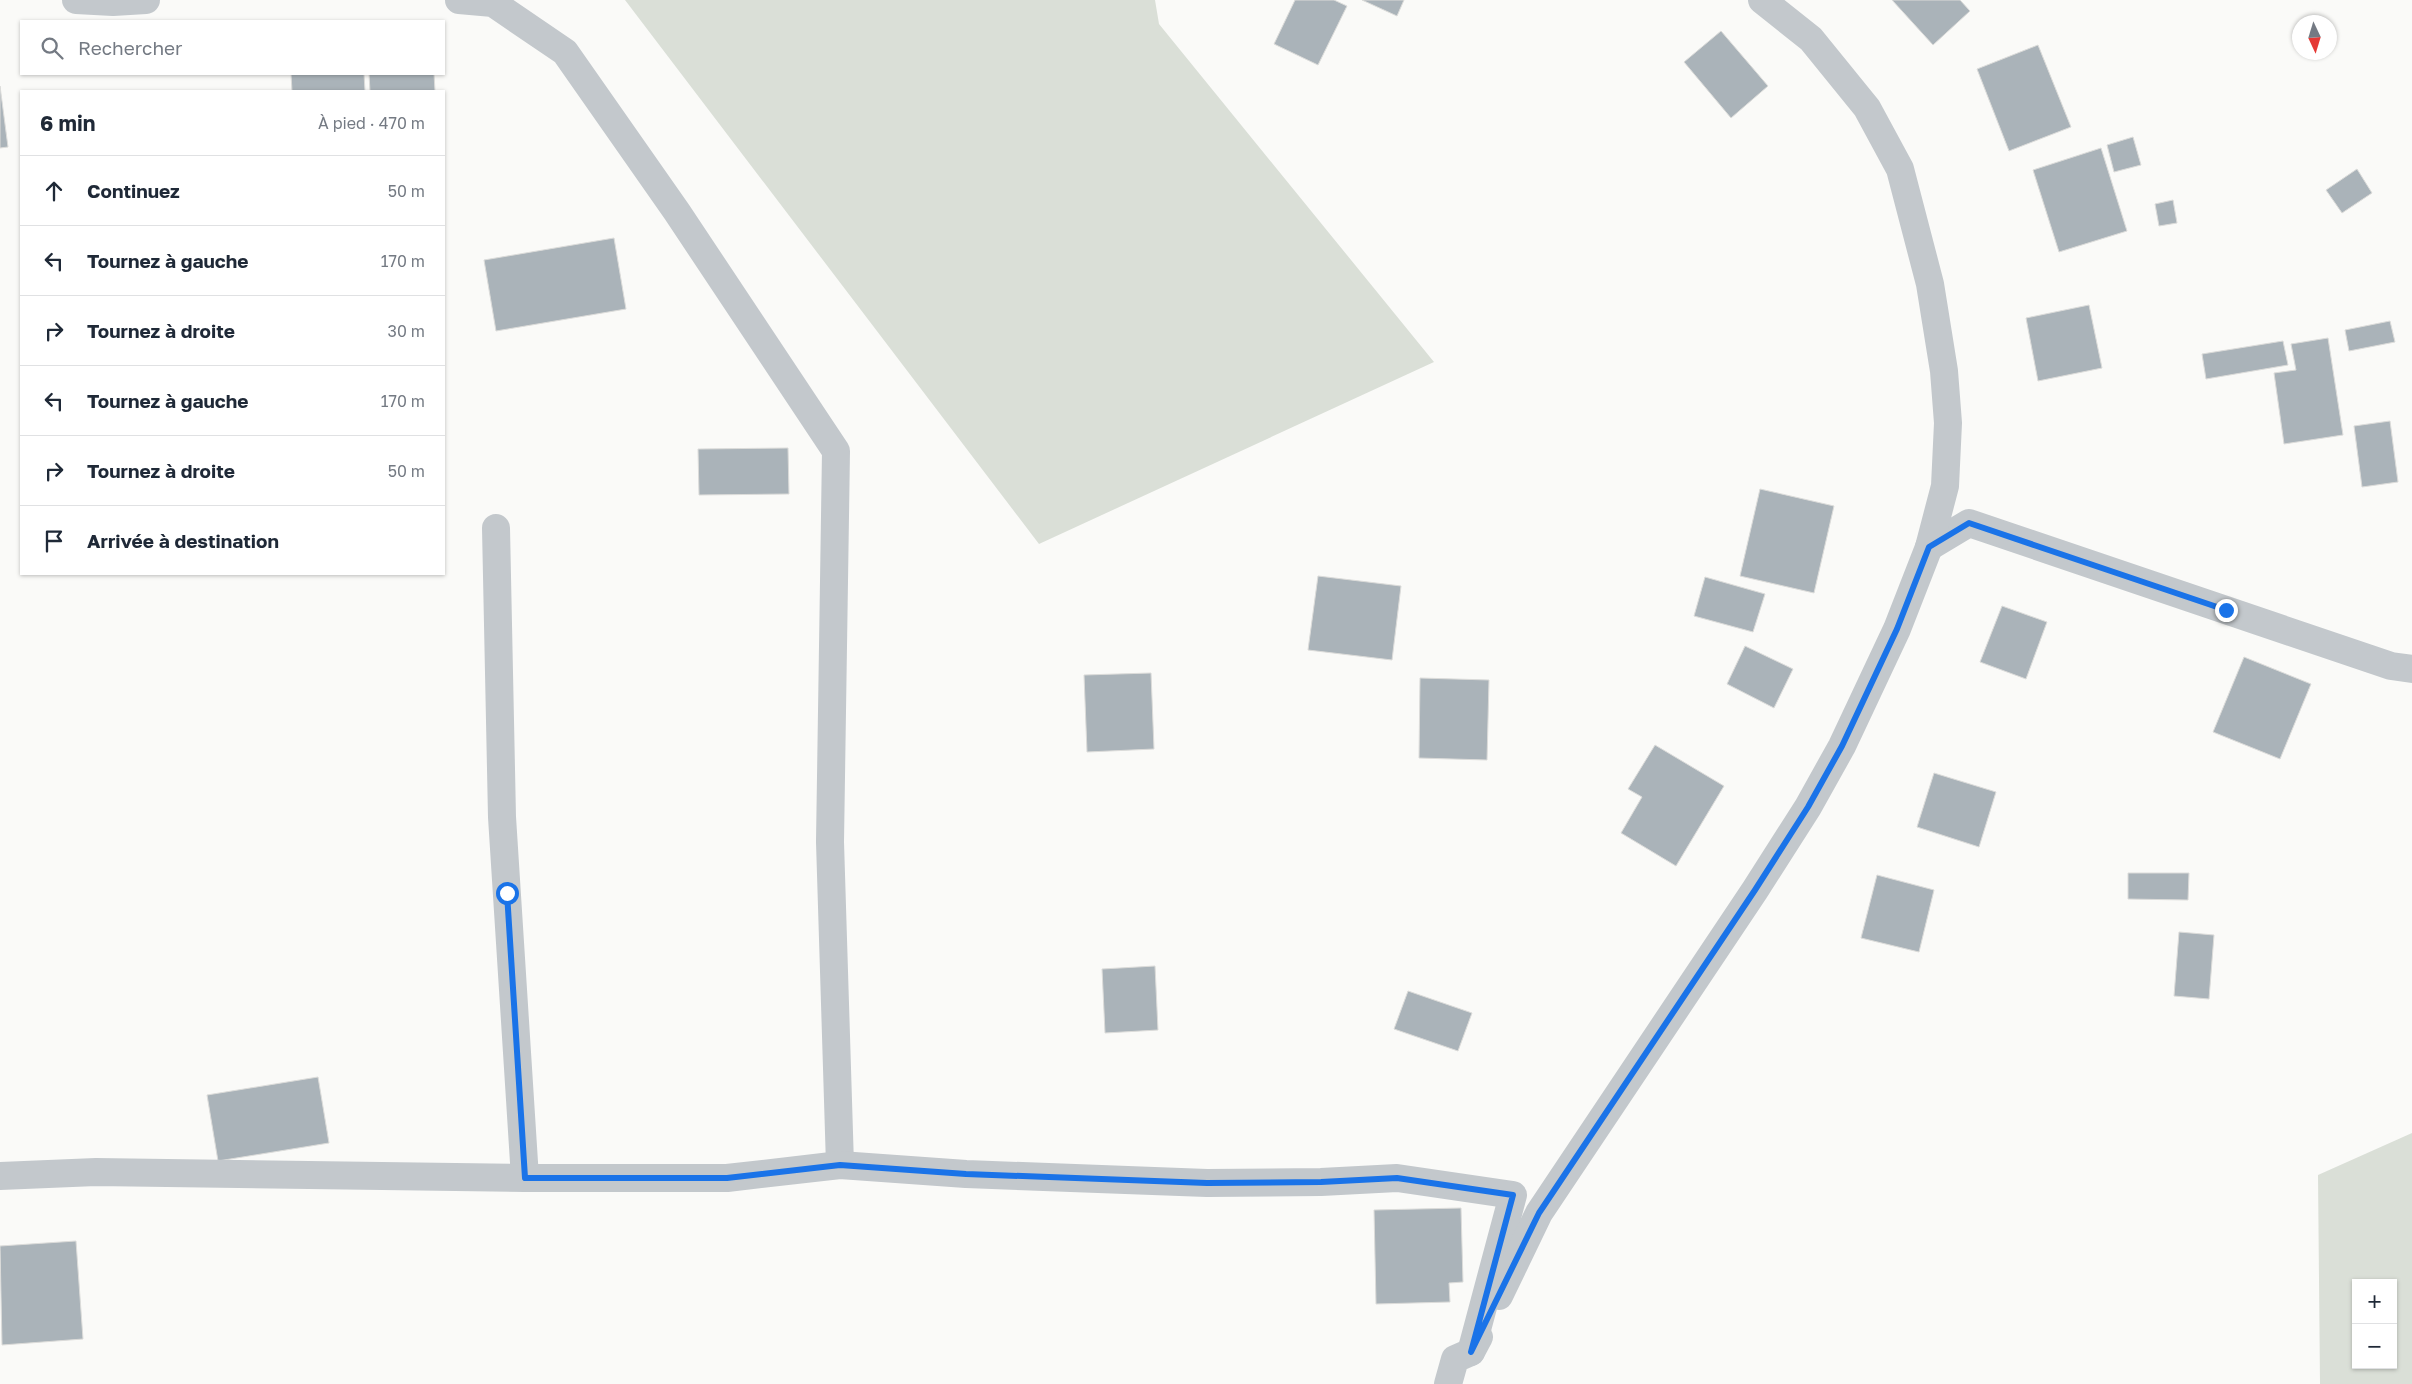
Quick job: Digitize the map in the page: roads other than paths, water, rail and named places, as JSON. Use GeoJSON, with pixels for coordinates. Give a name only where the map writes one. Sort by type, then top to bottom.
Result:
{"type":"FeatureCollection","features":[{"type":"Feature","properties":{"kind":"street"},"geometry":{"type":"LineString","coordinates":[[76,0],[113,2],[146,0]]}},
{"type":"Feature","properties":{"kind":"street"},"geometry":{"type":"LineString","coordinates":[[459,0],[493,3],[564,52],[678,212],[836,451],[830,842],[840,1165]]}},
{"type":"Feature","properties":{"kind":"street"},"geometry":{"type":"LineString","coordinates":[[1448,1384],[1455,1359],[1471,1352],[1539,1213],[1755,890],[1808,807],[1842,746],[1897,629],[1929,547],[1945,486],[1948,423],[1944,371],[1930,284],[1900,169],[1867,108],[1811,39],[1762,0]]}},
{"type":"Feature","properties":{"kind":"street"},"geometry":{"type":"LineString","coordinates":[[1929,547],[1969,523],[2392,666],[2412,669]]}},
{"type":"Feature","properties":{"kind":"street"},"geometry":{"type":"LineString","coordinates":[[496,528],[502,817],[525,1178]]}},
{"type":"Feature","properties":{"kind":"street"},"geometry":{"type":"LineString","coordinates":[[0,1176],[96,1172],[525,1178],[727,1178],[840,1165],[966,1174],[1207,1183],[1321,1182],[1397,1178],[1513,1195],[1471,1352]]}}]}
